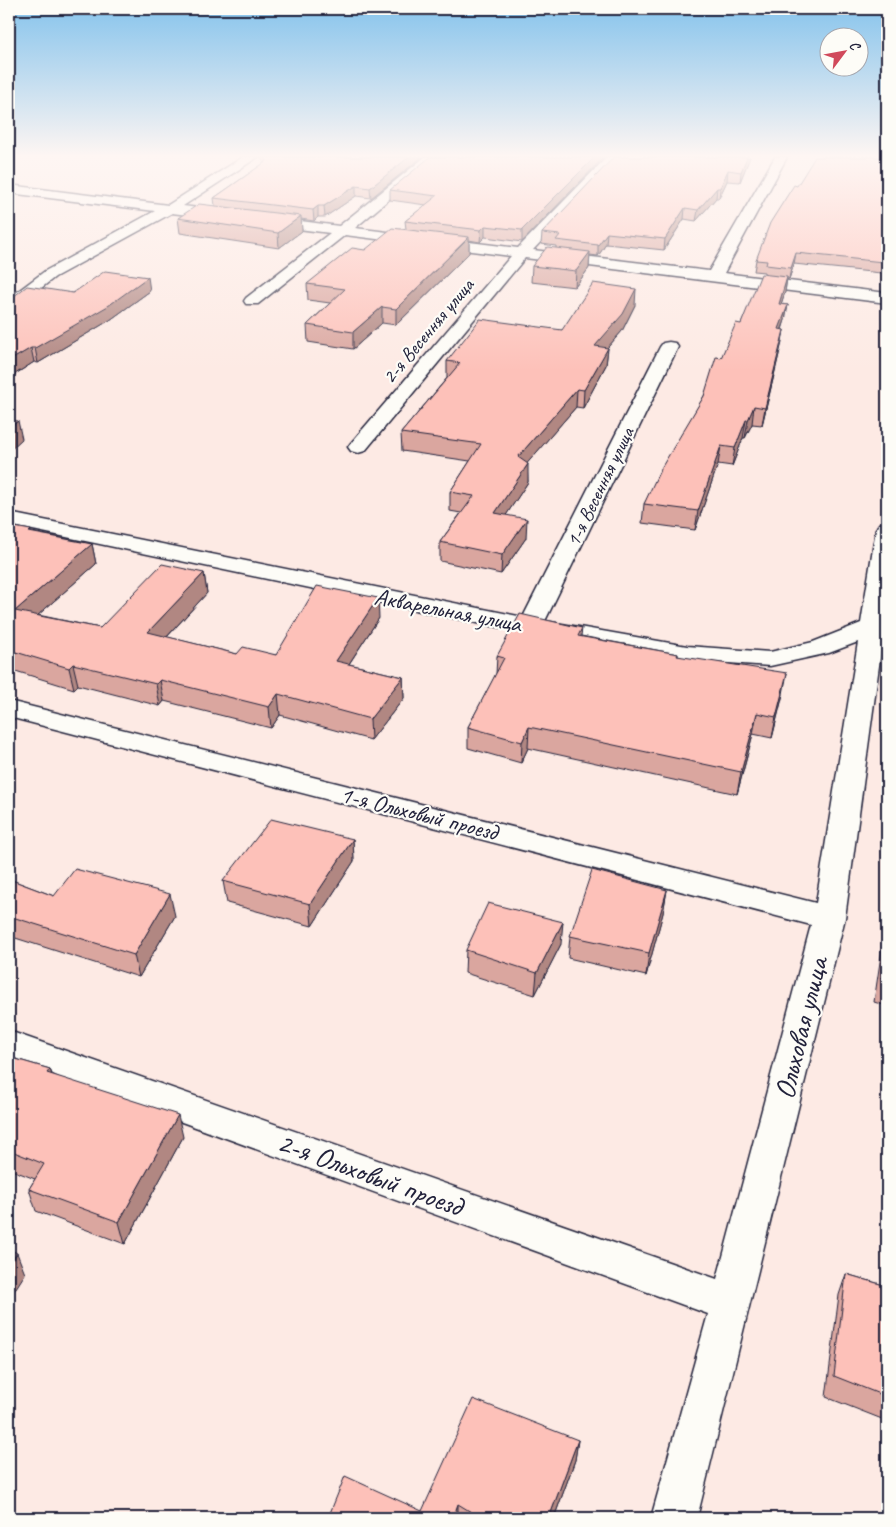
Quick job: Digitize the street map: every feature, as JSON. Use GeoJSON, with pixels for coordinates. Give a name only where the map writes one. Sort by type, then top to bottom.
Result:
{"type":"FeatureCollection","features":[{"type":"Feature","properties":{"kind":"street"},"geometry":{"type":"LineString","coordinates":[[9,306],[50,274],[134,228]]}},
{"type":"Feature","properties":{"kind":"street"},"geometry":{"type":"LineString","coordinates":[[329,228],[887,298]]}},
{"type":"Feature","properties":{"kind":"street","name":"2-я Весенняя улица"},"geometry":{"type":"LineString","coordinates":[[358,447],[522,252],[545,228]]}},
{"type":"Feature","properties":{"kind":"street"},"geometry":{"type":"LineString","coordinates":[[714,277],[741,228]]}},
{"type":"Feature","properties":{"kind":"street"},"geometry":{"type":"LineString","coordinates":[[252,301],[343,230]]}},
{"type":"Feature","properties":{"kind":"street","name":"1-я Весенняя улица"},"geometry":{"type":"LineString","coordinates":[[530,626],[669,347]]}},
{"type":"Feature","properties":{"kind":"street","name":"Акварельная улица"},"geometry":{"type":"LineString","coordinates":[[9,520],[530,626],[687,653],[770,659],[820,648],[880,628]]}},
{"type":"Feature","properties":{"kind":"street","name":"Ольховая улица"},"geometry":{"type":"LineString","coordinates":[[674,1518],[829,918],[880,628],[887,529]]}},
{"type":"Feature","properties":{"kind":"street","name":"1-я Ольховый проезд"},"geometry":{"type":"LineString","coordinates":[[9,709],[829,918]]}},
{"type":"Feature","properties":{"kind":"street","name":"2-я Ольховый проезд"},"geometry":{"type":"LineString","coordinates":[[9,1045],[731,1303]]}},
{"type":"Feature","properties":{"kind":"building"},"geometry":{"type":"Polygon","coordinates":[[[246,228],[284,228],[278,233],[246,228]]]}},
{"type":"Feature","properties":{"kind":"building"},"geometry":{"type":"Polygon","coordinates":[[[392,228],[469,237],[396,309],[382,307],[353,332],[307,325],[345,289],[307,284],[352,248],[365,250],[392,228]]]}},
{"type":"Feature","properties":{"kind":"building"},"geometry":{"type":"Polygon","coordinates":[[[546,228],[672,228],[665,239],[607,233],[598,245],[556,240],[560,235],[542,233],[546,228]]]}},
{"type":"Feature","properties":{"kind":"building"},"geometry":{"type":"Polygon","coordinates":[[[768,228],[887,228],[887,253],[883,262],[796,253],[791,268],[766,265],[767,261],[756,260],[768,228]]]}},
{"type":"Feature","properties":{"kind":"building"},"geometry":{"type":"Polygon","coordinates":[[[547,247],[590,252],[576,271],[532,266],[547,247]]]}},
{"type":"Feature","properties":{"kind":"building"},"geometry":{"type":"Polygon","coordinates":[[[105,271],[148,277],[108,306],[9,361],[9,298],[27,286],[73,293],[105,271]]]}},
{"type":"Feature","properties":{"kind":"building"},"geometry":{"type":"Polygon","coordinates":[[[761,274],[787,277],[779,304],[788,305],[779,329],[784,330],[765,408],[754,406],[748,420],[746,420],[735,448],[721,446],[698,511],[644,504],[660,470],[704,396],[716,357],[721,358],[736,323],[741,324],[761,274]]]}},
{"type":"Feature","properties":{"kind":"building"},"geometry":{"type":"Polygon","coordinates":[[[593,283],[636,289],[623,314],[595,346],[608,348],[584,390],[577,389],[518,457],[528,464],[495,513],[527,519],[502,555],[440,542],[474,496],[450,492],[481,444],[401,433],[460,363],[447,361],[480,319],[562,330],[593,283]]]}},
{"type":"Feature","properties":{"kind":"building"},"geometry":{"type":"Polygon","coordinates":[[[9,420],[18,421],[9,428],[9,420]]]}},
{"type":"Feature","properties":{"kind":"building"},"geometry":{"type":"Polygon","coordinates":[[[9,526],[31,530],[29,532],[92,544],[15,611],[100,628],[162,564],[204,573],[148,632],[237,654],[243,647],[276,655],[317,586],[378,598],[336,661],[403,677],[370,719],[278,694],[269,707],[160,680],[156,684],[73,664],[69,668],[9,650],[9,526]]]}},
{"type":"Feature","properties":{"kind":"building"},"geometry":{"type":"Polygon","coordinates":[[[520,614],[582,628],[578,636],[678,654],[677,656],[787,673],[776,717],[757,713],[741,772],[529,727],[522,742],[468,727],[504,658],[497,656],[520,614]]]}},
{"type":"Feature","properties":{"kind":"building"},"geometry":{"type":"Polygon","coordinates":[[[271,819],[353,839],[310,904],[223,881],[271,819]]]}},
{"type":"Feature","properties":{"kind":"building"},"geometry":{"type":"Polygon","coordinates":[[[75,869],[170,894],[134,955],[9,916],[9,879],[54,896],[75,869]]]}},
{"type":"Feature","properties":{"kind":"building"},"geometry":{"type":"Polygon","coordinates":[[[592,870],[667,890],[649,953],[570,936],[592,870]]]}},
{"type":"Feature","properties":{"kind":"building"},"geometry":{"type":"Polygon","coordinates":[[[488,903],[563,922],[537,973],[466,950],[488,903]]]}},
{"type":"Feature","properties":{"kind":"building"},"geometry":{"type":"Polygon","coordinates":[[[887,937],[887,982],[881,980],[887,937]]]}},
{"type":"Feature","properties":{"kind":"building"},"geometry":{"type":"Polygon","coordinates":[[[9,1057],[50,1069],[47,1073],[178,1115],[119,1222],[29,1189],[44,1164],[9,1150],[9,1057]]]}},
{"type":"Feature","properties":{"kind":"building"},"geometry":{"type":"Polygon","coordinates":[[[9,1249],[17,1253],[9,1265],[9,1249]]]}},
{"type":"Feature","properties":{"kind":"building"},"geometry":{"type":"Polygon","coordinates":[[[846,1274],[887,1286],[887,1397],[834,1376],[846,1274]]]}},
{"type":"Feature","properties":{"kind":"building"},"geometry":{"type":"Polygon","coordinates":[[[473,1399],[578,1440],[549,1518],[481,1518],[458,1504],[453,1518],[328,1518],[345,1476],[422,1511],[473,1399]]]}}]}
